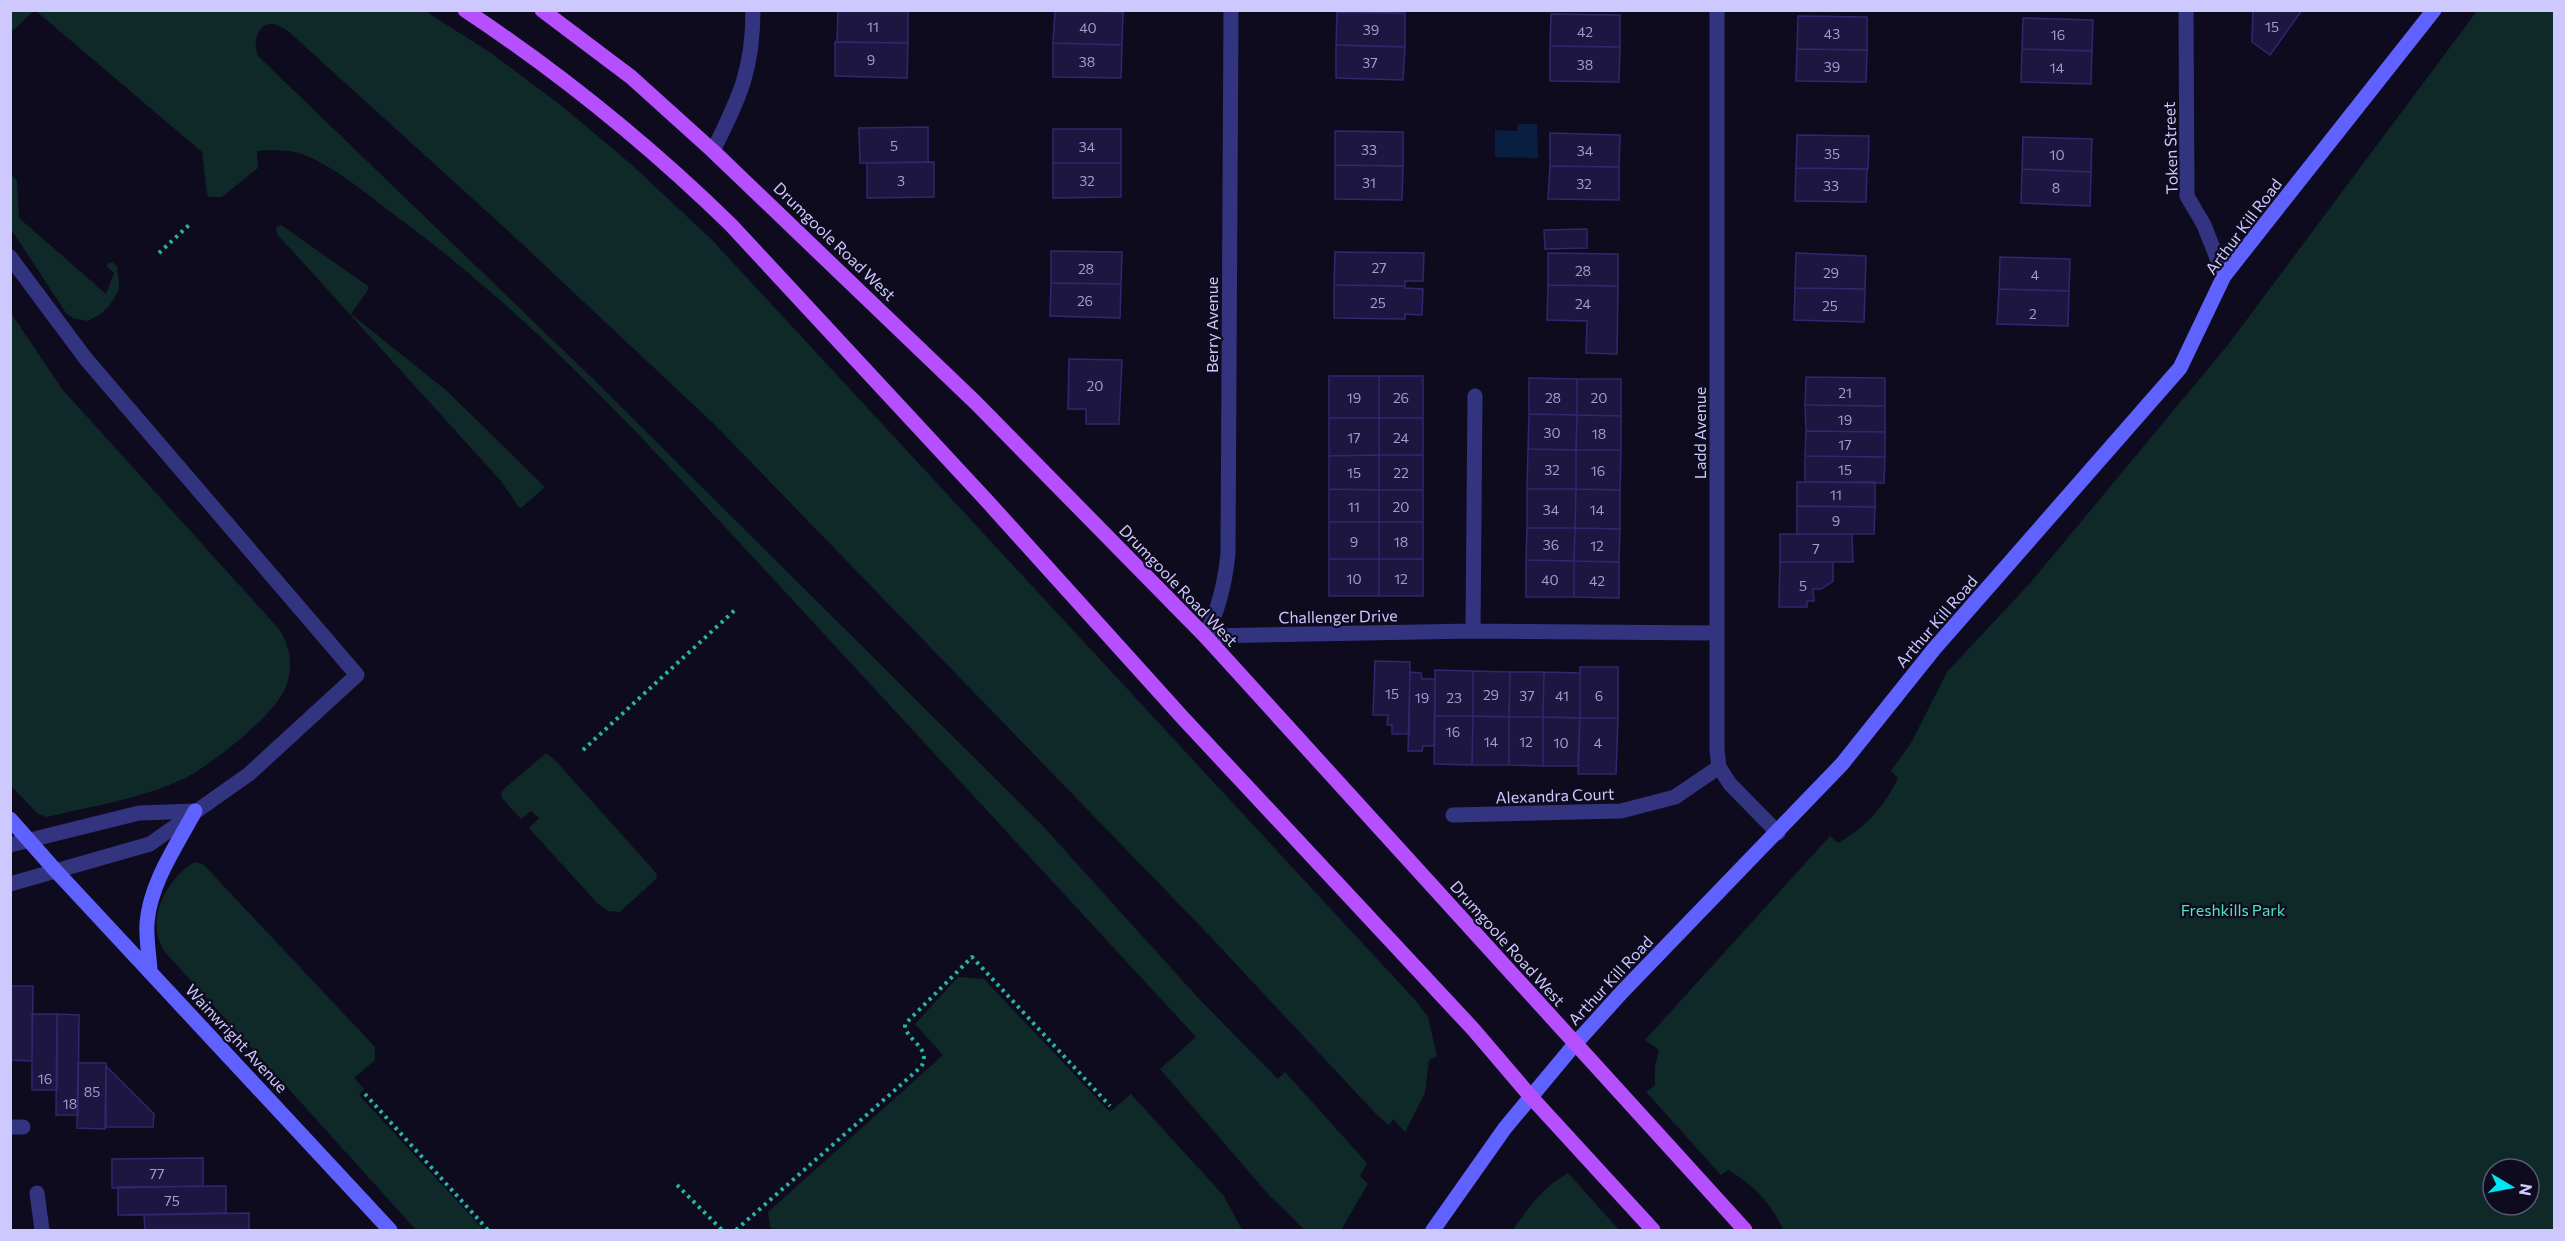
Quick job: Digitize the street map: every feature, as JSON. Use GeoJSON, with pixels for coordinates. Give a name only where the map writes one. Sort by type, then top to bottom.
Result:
{"type":"FeatureCollection","features":[{"type":"Feature","properties":{"kind":"main road"},"geometry":{"type":"LineString","coordinates":[[465,10],[534,57],[621,124],[694,188],[731,225],[980,493],[1182,717],[1473,1029],[1531,1097],[1653,1230]]}},
{"type":"Feature","properties":{"kind":"main road","name":"Drumgoole Road West"},"geometry":{"type":"LineString","coordinates":[[542,10],[631,77],[713,151],[976,403],[1205,636],[1745,1230]]}},
{"type":"Feature","properties":{"kind":"street"},"geometry":{"type":"LineString","coordinates":[[713,151],[739,99],[745,78],[751,56],[753,10]]}},
{"type":"Feature","properties":{"kind":"street","name":"Berry Avenue"},"geometry":{"type":"LineString","coordinates":[[1205,636],[1213,621],[1223,589],[1228,554],[1231,10]]}},
{"type":"Feature","properties":{"kind":"street","name":"Ladd Avenue"},"geometry":{"type":"LineString","coordinates":[[1717,10],[1716,736],[1719,766],[1741,797],[1778,832]]}},
{"type":"Feature","properties":{"kind":"street","name":"Token Street"},"geometry":{"type":"LineString","coordinates":[[2186,10],[2187,196],[2204,225],[2224,276]]}},
{"type":"Feature","properties":{"kind":"street","name":"Arthur Kill Road"},"geometry":{"type":"LineString","coordinates":[[1433,1230],[1482,1160],[1575,1044],[1622,992],[1842,764],[1934,649],[2180,368],[2224,276],[2434,10]]}},
{"type":"Feature","properties":{"kind":"street"},"geometry":{"type":"LineString","coordinates":[[10,257],[86,359],[357,675],[249,774],[150,844],[10,884]]}},
{"type":"Feature","properties":{"kind":"street"},"geometry":{"type":"LineString","coordinates":[[1473,631],[1475,396]]}},
{"type":"Feature","properties":{"kind":"street","name":"Challenger Drive"},"geometry":{"type":"LineString","coordinates":[[1205,636],[1473,631],[1716,633]]}},
{"type":"Feature","properties":{"kind":"street","name":"Alexandra Court"},"geometry":{"type":"LineString","coordinates":[[1453,815],[1621,812],[1675,797],[1719,766]]}},
{"type":"Feature","properties":{"kind":"street"},"geometry":{"type":"LineString","coordinates":[[10,845],[140,813],[195,811]]}},
{"type":"Feature","properties":{"kind":"street"},"geometry":{"type":"LineString","coordinates":[[150,970],[147,923],[150,904],[195,811]]}},
{"type":"Feature","properties":{"kind":"street","name":"Wainwright Avenue"},"geometry":{"type":"LineString","coordinates":[[10,819],[390,1230]]}},
{"type":"Feature","properties":{"kind":"street"},"geometry":{"type":"LineString","coordinates":[[37,1193],[42,1230]]}},
{"type":"Feature","properties":{"kind":"path"},"geometry":{"type":"LineString","coordinates":[[159,254],[189,225]]}},
{"type":"Feature","properties":{"kind":"path"},"geometry":{"type":"LineString","coordinates":[[583,750],[735,610]]}},
{"type":"Feature","properties":{"kind":"path"},"geometry":{"type":"LineString","coordinates":[[905,1023],[972,957],[1110,1106]]}},
{"type":"Feature","properties":{"kind":"path"},"geometry":{"type":"LineString","coordinates":[[736,1230],[921,1067],[924,1062],[924,1053],[906,1030],[902,1019]]}},
{"type":"Feature","properties":{"kind":"path"},"geometry":{"type":"LineString","coordinates":[[364,1094],[488,1230]]}},
{"type":"Feature","properties":{"kind":"path"},"geometry":{"type":"LineString","coordinates":[[677,1185],[722,1230]]}},
{"type":"Feature","properties":{"kind":"green space"},"geometry":{"type":"Polygon","coordinates":[[[11,10],[34,10],[34,11],[11,32],[11,10]]]}},
{"type":"Feature","properties":{"kind":"green space"},"geometry":{"type":"Polygon","coordinates":[[[36,11],[425,11],[491,53],[563,107],[632,165],[712,240],[1416,1001],[1428,1017],[1437,1056],[1429,1060],[1425,1093],[1405,1132],[1393,1119],[1389,1125],[1377,1115],[1206,932],[716,426],[505,228],[288,31],[270,24],[262,28],[257,37],[258,56],[589,375],[1042,825],[1200,1000],[1278,1079],[1285,1072],[1367,1163],[1360,1176],[1368,1184],[1341,1230],[1305,1230],[1268,1194],[1160,1069],[1196,1037],[678,476],[545,341],[450,258],[365,192],[328,167],[302,154],[274,150],[257,151],[258,168],[222,197],[209,197],[202,152],[36,11]]]}},
{"type":"Feature","properties":{"kind":"green space","name":"Freshkills Park"},"geometry":{"type":"Polygon","coordinates":[[[2477,11],[2554,11],[2554,1230],[1783,1230],[1761,1196],[1728,1170],[1721,1175],[1646,1092],[1655,1085],[1655,1066],[1659,1050],[1645,1040],[1830,836],[1838,843],[1866,823],[1880,807],[1898,778],[1891,771],[1911,743],[1947,672],[2031,582],[2227,346],[2477,11]]]}},
{"type":"Feature","properties":{"kind":"green space"},"geometry":{"type":"Polygon","coordinates":[[[11,174],[17,181],[19,218],[106,294],[114,273],[107,267],[107,264],[112,262],[117,266],[119,290],[102,313],[88,321],[73,318],[66,313],[11,229],[11,174]]]}},
{"type":"Feature","properties":{"kind":"green space"},"geometry":{"type":"Polygon","coordinates":[[[281,225],[368,286],[368,290],[351,314],[447,391],[545,487],[521,508],[518,506],[501,481],[277,234],[276,227],[281,225]]]}},
{"type":"Feature","properties":{"kind":"green space"},"geometry":{"type":"Polygon","coordinates":[[[11,313],[62,389],[279,629],[287,644],[290,661],[287,685],[266,715],[238,741],[194,773],[150,792],[47,817],[38,814],[11,786],[11,313]]]}},
{"type":"Feature","properties":{"kind":"green space"},"geometry":{"type":"Polygon","coordinates":[[[546,753],[556,761],[657,874],[656,879],[620,912],[608,911],[597,903],[529,828],[539,818],[531,811],[521,819],[502,798],[501,793],[504,789],[546,753]]]}},
{"type":"Feature","properties":{"kind":"green space"},"geometry":{"type":"Polygon","coordinates":[[[194,862],[203,864],[375,1047],[375,1060],[354,1078],[364,1089],[359,1095],[484,1230],[416,1230],[165,952],[159,940],[157,928],[157,915],[161,902],[174,880],[194,862]]]}},
{"type":"Feature","properties":{"kind":"green space"},"geometry":{"type":"Polygon","coordinates":[[[958,977],[984,979],[1110,1112],[1131,1094],[1224,1196],[1242,1230],[775,1230],[770,1227],[768,1212],[943,1055],[915,1024],[958,977]]]}},
{"type":"Feature","properties":{"kind":"green space"},"geometry":{"type":"Polygon","coordinates":[[[1568,1173],[1619,1230],[1513,1230],[1544,1191],[1568,1173]]]}},
{"type":"Feature","properties":{"kind":"water"},"geometry":{"type":"Polygon","coordinates":[[[1518,124],[1537,124],[1538,158],[1495,157],[1495,130],[1517,131],[1518,124]]]}},
{"type":"Feature","properties":{"kind":"building"},"geometry":{"type":"Polygon","coordinates":[[[838,10],[908,10],[908,43],[837,42],[838,10]]]}},
{"type":"Feature","properties":{"kind":"building"},"geometry":{"type":"Polygon","coordinates":[[[1055,10],[1123,12],[1122,45],[1053,43],[1055,10]]]}},
{"type":"Feature","properties":{"kind":"building"},"geometry":{"type":"Polygon","coordinates":[[[2253,10],[2302,10],[2270,55],[2252,42],[2253,10]]]}},
{"type":"Feature","properties":{"kind":"building"},"geometry":{"type":"Polygon","coordinates":[[[1337,12],[1405,13],[1405,47],[1336,45],[1337,12]]]}},
{"type":"Feature","properties":{"kind":"building"},"geometry":{"type":"Polygon","coordinates":[[[1551,14],[1620,15],[1620,47],[1550,46],[1551,14]]]}},
{"type":"Feature","properties":{"kind":"building"},"geometry":{"type":"Polygon","coordinates":[[[1798,16],[1867,17],[1867,50],[1797,49],[1798,16]]]}},
{"type":"Feature","properties":{"kind":"building"},"geometry":{"type":"Polygon","coordinates":[[[2023,18],[2093,20],[2092,51],[2022,49],[2023,18]]]}},
{"type":"Feature","properties":{"kind":"building"},"geometry":{"type":"Polygon","coordinates":[[[835,42],[908,43],[907,78],[835,76],[835,42]]]}},
{"type":"Feature","properties":{"kind":"building"},"geometry":{"type":"Polygon","coordinates":[[[1053,43],[1122,45],[1121,78],[1053,77],[1053,43]]]}},
{"type":"Feature","properties":{"kind":"building"},"geometry":{"type":"Polygon","coordinates":[[[1336,45],[1405,47],[1403,80],[1336,78],[1336,45]]]}},
{"type":"Feature","properties":{"kind":"building"},"geometry":{"type":"Polygon","coordinates":[[[1550,46],[1620,47],[1619,82],[1550,81],[1550,46]]]}},
{"type":"Feature","properties":{"kind":"building"},"geometry":{"type":"Polygon","coordinates":[[[1797,49],[1867,50],[1866,82],[1796,81],[1797,49]]]}},
{"type":"Feature","properties":{"kind":"building"},"geometry":{"type":"Polygon","coordinates":[[[2022,49],[2092,51],[2091,84],[2021,82],[2022,49]]]}},
{"type":"Feature","properties":{"kind":"building"},"geometry":{"type":"Polygon","coordinates":[[[928,127],[928,162],[860,163],[859,128],[928,127]]]}},
{"type":"Feature","properties":{"kind":"building"},"geometry":{"type":"Polygon","coordinates":[[[1053,129],[1121,129],[1121,163],[1053,163],[1053,129]]]}},
{"type":"Feature","properties":{"kind":"building"},"geometry":{"type":"Polygon","coordinates":[[[1335,131],[1403,132],[1403,166],[1335,165],[1335,131]]]}},
{"type":"Feature","properties":{"kind":"building"},"geometry":{"type":"Polygon","coordinates":[[[1550,133],[1620,135],[1619,167],[1550,166],[1550,133]]]}},
{"type":"Feature","properties":{"kind":"building"},"geometry":{"type":"Polygon","coordinates":[[[1797,135],[1869,136],[1868,169],[1796,168],[1797,135]]]}},
{"type":"Feature","properties":{"kind":"building"},"geometry":{"type":"Polygon","coordinates":[[[2023,137],[2092,139],[2091,172],[2022,169],[2023,137]]]}},
{"type":"Feature","properties":{"kind":"building"},"geometry":{"type":"Polygon","coordinates":[[[934,162],[934,197],[867,198],[867,163],[934,162]]]}},
{"type":"Feature","properties":{"kind":"building"},"geometry":{"type":"Polygon","coordinates":[[[1053,163],[1121,163],[1121,197],[1053,198],[1053,163]]]}},
{"type":"Feature","properties":{"kind":"building"},"geometry":{"type":"Polygon","coordinates":[[[1335,165],[1403,166],[1402,200],[1335,199],[1335,165]]]}},
{"type":"Feature","properties":{"kind":"building"},"geometry":{"type":"Polygon","coordinates":[[[1550,166],[1619,167],[1619,200],[1548,199],[1550,166]]]}},
{"type":"Feature","properties":{"kind":"building"},"geometry":{"type":"Polygon","coordinates":[[[1796,168],[1867,169],[1866,202],[1795,201],[1796,168]]]}},
{"type":"Feature","properties":{"kind":"building"},"geometry":{"type":"Polygon","coordinates":[[[2022,169],[2091,172],[2090,206],[2021,203],[2022,169]]]}},
{"type":"Feature","properties":{"kind":"building"},"geometry":{"type":"Polygon","coordinates":[[[1587,229],[1587,248],[1545,249],[1544,230],[1587,229]]]}},
{"type":"Feature","properties":{"kind":"building"},"geometry":{"type":"Polygon","coordinates":[[[1051,251],[1122,252],[1121,284],[1051,283],[1051,251]]]}},
{"type":"Feature","properties":{"kind":"building"},"geometry":{"type":"Polygon","coordinates":[[[1335,252],[1424,253],[1423,281],[1405,281],[1405,286],[1334,285],[1335,252]]]}},
{"type":"Feature","properties":{"kind":"building"},"geometry":{"type":"Polygon","coordinates":[[[1548,253],[1618,254],[1618,286],[1548,285],[1548,253]]]}},
{"type":"Feature","properties":{"kind":"building"},"geometry":{"type":"Polygon","coordinates":[[[1796,253],[1866,256],[1865,289],[1795,288],[1796,253]]]}},
{"type":"Feature","properties":{"kind":"building"},"geometry":{"type":"Polygon","coordinates":[[[2000,257],[2070,259],[2069,291],[1999,289],[2000,257]]]}},
{"type":"Feature","properties":{"kind":"building"},"geometry":{"type":"Polygon","coordinates":[[[1051,283],[1121,284],[1120,318],[1050,316],[1051,283]]]}},
{"type":"Feature","properties":{"kind":"building"},"geometry":{"type":"Polygon","coordinates":[[[1334,285],[1405,286],[1405,288],[1423,289],[1422,315],[1405,314],[1405,319],[1334,318],[1334,285]]]}},
{"type":"Feature","properties":{"kind":"building"},"geometry":{"type":"Polygon","coordinates":[[[1548,285],[1618,286],[1617,354],[1586,353],[1587,321],[1547,320],[1548,285]]]}},
{"type":"Feature","properties":{"kind":"building"},"geometry":{"type":"Polygon","coordinates":[[[1795,288],[1865,289],[1864,322],[1794,320],[1795,288]]]}},
{"type":"Feature","properties":{"kind":"building"},"geometry":{"type":"Polygon","coordinates":[[[1999,289],[2069,291],[2068,326],[1997,324],[1999,289]]]}},
{"type":"Feature","properties":{"kind":"building"},"geometry":{"type":"Polygon","coordinates":[[[1069,359],[1122,360],[1119,424],[1086,424],[1086,409],[1068,409],[1069,359]]]}},
{"type":"Feature","properties":{"kind":"building"},"geometry":{"type":"Polygon","coordinates":[[[1329,376],[1379,376],[1379,418],[1329,418],[1329,376]]]}},
{"type":"Feature","properties":{"kind":"building"},"geometry":{"type":"Polygon","coordinates":[[[1379,376],[1423,376],[1423,418],[1379,418],[1379,376]]]}},
{"type":"Feature","properties":{"kind":"building"},"geometry":{"type":"Polygon","coordinates":[[[1806,377],[1885,378],[1885,406],[1805,405],[1806,377]]]}},
{"type":"Feature","properties":{"kind":"building"},"geometry":{"type":"Polygon","coordinates":[[[1529,378],[1577,379],[1577,415],[1529,414],[1529,378]]]}},
{"type":"Feature","properties":{"kind":"building"},"geometry":{"type":"Polygon","coordinates":[[[1577,379],[1621,379],[1621,416],[1577,415],[1577,379]]]}},
{"type":"Feature","properties":{"kind":"building"},"geometry":{"type":"Polygon","coordinates":[[[1805,405],[1885,406],[1885,432],[1806,431],[1805,405]]]}},
{"type":"Feature","properties":{"kind":"building"},"geometry":{"type":"Polygon","coordinates":[[[1529,414],[1577,415],[1576,450],[1528,449],[1529,414]]]}},
{"type":"Feature","properties":{"kind":"building"},"geometry":{"type":"Polygon","coordinates":[[[1577,415],[1621,416],[1621,450],[1576,450],[1577,415]]]}},
{"type":"Feature","properties":{"kind":"building"},"geometry":{"type":"Polygon","coordinates":[[[1329,418],[1379,418],[1379,455],[1329,456],[1329,418]]]}},
{"type":"Feature","properties":{"kind":"building"},"geometry":{"type":"Polygon","coordinates":[[[1379,418],[1423,418],[1423,455],[1379,455],[1379,418]]]}},
{"type":"Feature","properties":{"kind":"building"},"geometry":{"type":"Polygon","coordinates":[[[1806,431],[1885,432],[1885,457],[1805,456],[1806,431]]]}},
{"type":"Feature","properties":{"kind":"building"},"geometry":{"type":"Polygon","coordinates":[[[1528,449],[1576,450],[1576,489],[1527,489],[1528,449]]]}},
{"type":"Feature","properties":{"kind":"building"},"geometry":{"type":"Polygon","coordinates":[[[1576,450],[1621,450],[1620,490],[1576,489],[1576,450]]]}},
{"type":"Feature","properties":{"kind":"building"},"geometry":{"type":"Polygon","coordinates":[[[1379,455],[1379,490],[1329,489],[1329,456],[1379,455]]]}},
{"type":"Feature","properties":{"kind":"building"},"geometry":{"type":"Polygon","coordinates":[[[1379,455],[1423,455],[1423,490],[1379,490],[1379,455]]]}},
{"type":"Feature","properties":{"kind":"building"},"geometry":{"type":"Polygon","coordinates":[[[1805,456],[1885,457],[1884,483],[1805,482],[1805,456]]]}},
{"type":"Feature","properties":{"kind":"building"},"geometry":{"type":"Polygon","coordinates":[[[1797,482],[1875,482],[1875,507],[1797,506],[1797,482]]]}},
{"type":"Feature","properties":{"kind":"building"},"geometry":{"type":"Polygon","coordinates":[[[1329,489],[1379,490],[1379,522],[1329,522],[1329,489]]]}},
{"type":"Feature","properties":{"kind":"building"},"geometry":{"type":"Polygon","coordinates":[[[1527,489],[1576,489],[1575,528],[1527,528],[1527,489]]]}},
{"type":"Feature","properties":{"kind":"building"},"geometry":{"type":"Polygon","coordinates":[[[1576,489],[1620,490],[1620,529],[1575,528],[1576,489]]]}},
{"type":"Feature","properties":{"kind":"building"},"geometry":{"type":"Polygon","coordinates":[[[1379,490],[1423,490],[1423,522],[1379,522],[1379,490]]]}},
{"type":"Feature","properties":{"kind":"building"},"geometry":{"type":"Polygon","coordinates":[[[1797,506],[1875,507],[1874,534],[1797,534],[1797,506]]]}},
{"type":"Feature","properties":{"kind":"building"},"geometry":{"type":"Polygon","coordinates":[[[1329,522],[1379,522],[1379,559],[1329,559],[1329,522]]]}},
{"type":"Feature","properties":{"kind":"building"},"geometry":{"type":"Polygon","coordinates":[[[1379,522],[1423,522],[1423,559],[1379,559],[1379,522]]]}},
{"type":"Feature","properties":{"kind":"building"},"geometry":{"type":"Polygon","coordinates":[[[1527,528],[1575,528],[1574,561],[1526,560],[1527,528]]]}},
{"type":"Feature","properties":{"kind":"building"},"geometry":{"type":"Polygon","coordinates":[[[1575,528],[1620,529],[1619,562],[1574,561],[1575,528]]]}},
{"type":"Feature","properties":{"kind":"building"},"geometry":{"type":"Polygon","coordinates":[[[1780,534],[1852,534],[1853,562],[1780,562],[1780,534]]]}},
{"type":"Feature","properties":{"kind":"building"},"geometry":{"type":"Polygon","coordinates":[[[1329,559],[1379,559],[1379,596],[1329,596],[1329,559]]]}},
{"type":"Feature","properties":{"kind":"building"},"geometry":{"type":"Polygon","coordinates":[[[1379,559],[1423,559],[1423,596],[1379,596],[1379,559]]]}},
{"type":"Feature","properties":{"kind":"building"},"geometry":{"type":"Polygon","coordinates":[[[1526,560],[1574,561],[1574,597],[1526,597],[1526,560]]]}},
{"type":"Feature","properties":{"kind":"building"},"geometry":{"type":"Polygon","coordinates":[[[1574,561],[1619,562],[1619,598],[1574,597],[1574,561]]]}},
{"type":"Feature","properties":{"kind":"building"},"geometry":{"type":"Polygon","coordinates":[[[1780,562],[1833,562],[1833,581],[1821,589],[1813,589],[1814,601],[1807,601],[1807,607],[1779,607],[1780,562]]]}},
{"type":"Feature","properties":{"kind":"building"},"geometry":{"type":"Polygon","coordinates":[[[1375,661],[1410,662],[1409,734],[1392,734],[1392,725],[1387,725],[1388,715],[1373,715],[1375,661]]]}},
{"type":"Feature","properties":{"kind":"building"},"geometry":{"type":"Polygon","coordinates":[[[1580,667],[1618,667],[1618,718],[1580,718],[1580,667]]]}},
{"type":"Feature","properties":{"kind":"building"},"geometry":{"type":"Polygon","coordinates":[[[1435,670],[1473,671],[1473,716],[1435,716],[1435,670]]]}},
{"type":"Feature","properties":{"kind":"building"},"geometry":{"type":"Polygon","coordinates":[[[1473,671],[1510,672],[1509,717],[1473,716],[1473,671]]]}},
{"type":"Feature","properties":{"kind":"building"},"geometry":{"type":"Polygon","coordinates":[[[1410,672],[1421,673],[1422,679],[1435,679],[1434,746],[1423,746],[1422,751],[1408,751],[1410,672]]]}},
{"type":"Feature","properties":{"kind":"building"},"geometry":{"type":"Polygon","coordinates":[[[1510,672],[1544,672],[1543,717],[1509,717],[1510,672]]]}},
{"type":"Feature","properties":{"kind":"building"},"geometry":{"type":"Polygon","coordinates":[[[1544,672],[1580,673],[1580,718],[1543,717],[1544,672]]]}},
{"type":"Feature","properties":{"kind":"building"},"geometry":{"type":"Polygon","coordinates":[[[1435,716],[1473,716],[1472,765],[1434,764],[1435,716]]]}},
{"type":"Feature","properties":{"kind":"building"},"geometry":{"type":"Polygon","coordinates":[[[1473,716],[1509,717],[1509,765],[1472,765],[1473,716]]]}},
{"type":"Feature","properties":{"kind":"building"},"geometry":{"type":"Polygon","coordinates":[[[1509,717],[1543,717],[1543,766],[1509,765],[1509,717]]]}},
{"type":"Feature","properties":{"kind":"building"},"geometry":{"type":"Polygon","coordinates":[[[1543,717],[1580,718],[1578,766],[1543,766],[1543,717]]]}},
{"type":"Feature","properties":{"kind":"building"},"geometry":{"type":"Polygon","coordinates":[[[1580,718],[1618,718],[1616,774],[1578,774],[1580,718]]]}},
{"type":"Feature","properties":{"kind":"building"},"geometry":{"type":"Polygon","coordinates":[[[10,986],[33,986],[32,1061],[10,1060],[10,986]]]}},
{"type":"Feature","properties":{"kind":"building"},"geometry":{"type":"Polygon","coordinates":[[[32,1014],[57,1014],[57,1090],[32,1090],[32,1014]]]}},
{"type":"Feature","properties":{"kind":"building"},"geometry":{"type":"Polygon","coordinates":[[[57,1014],[79,1015],[78,1115],[56,1115],[57,1014]]]}},
{"type":"Feature","properties":{"kind":"building"},"geometry":{"type":"Polygon","coordinates":[[[78,1063],[106,1063],[105,1129],[77,1128],[78,1063]]]}},
{"type":"Feature","properties":{"kind":"building"},"geometry":{"type":"Polygon","coordinates":[[[106,1066],[154,1114],[153,1127],[106,1127],[106,1066]]]}},
{"type":"Feature","properties":{"kind":"building"},"geometry":{"type":"Polygon","coordinates":[[[203,1158],[203,1186],[112,1188],[112,1159],[203,1158]]]}},
{"type":"Feature","properties":{"kind":"building"},"geometry":{"type":"Polygon","coordinates":[[[226,1186],[226,1213],[118,1215],[118,1187],[226,1186]]]}},
{"type":"Feature","properties":{"kind":"building"},"geometry":{"type":"Polygon","coordinates":[[[249,1213],[249,1230],[145,1230],[144,1215],[249,1213]]]}}]}
